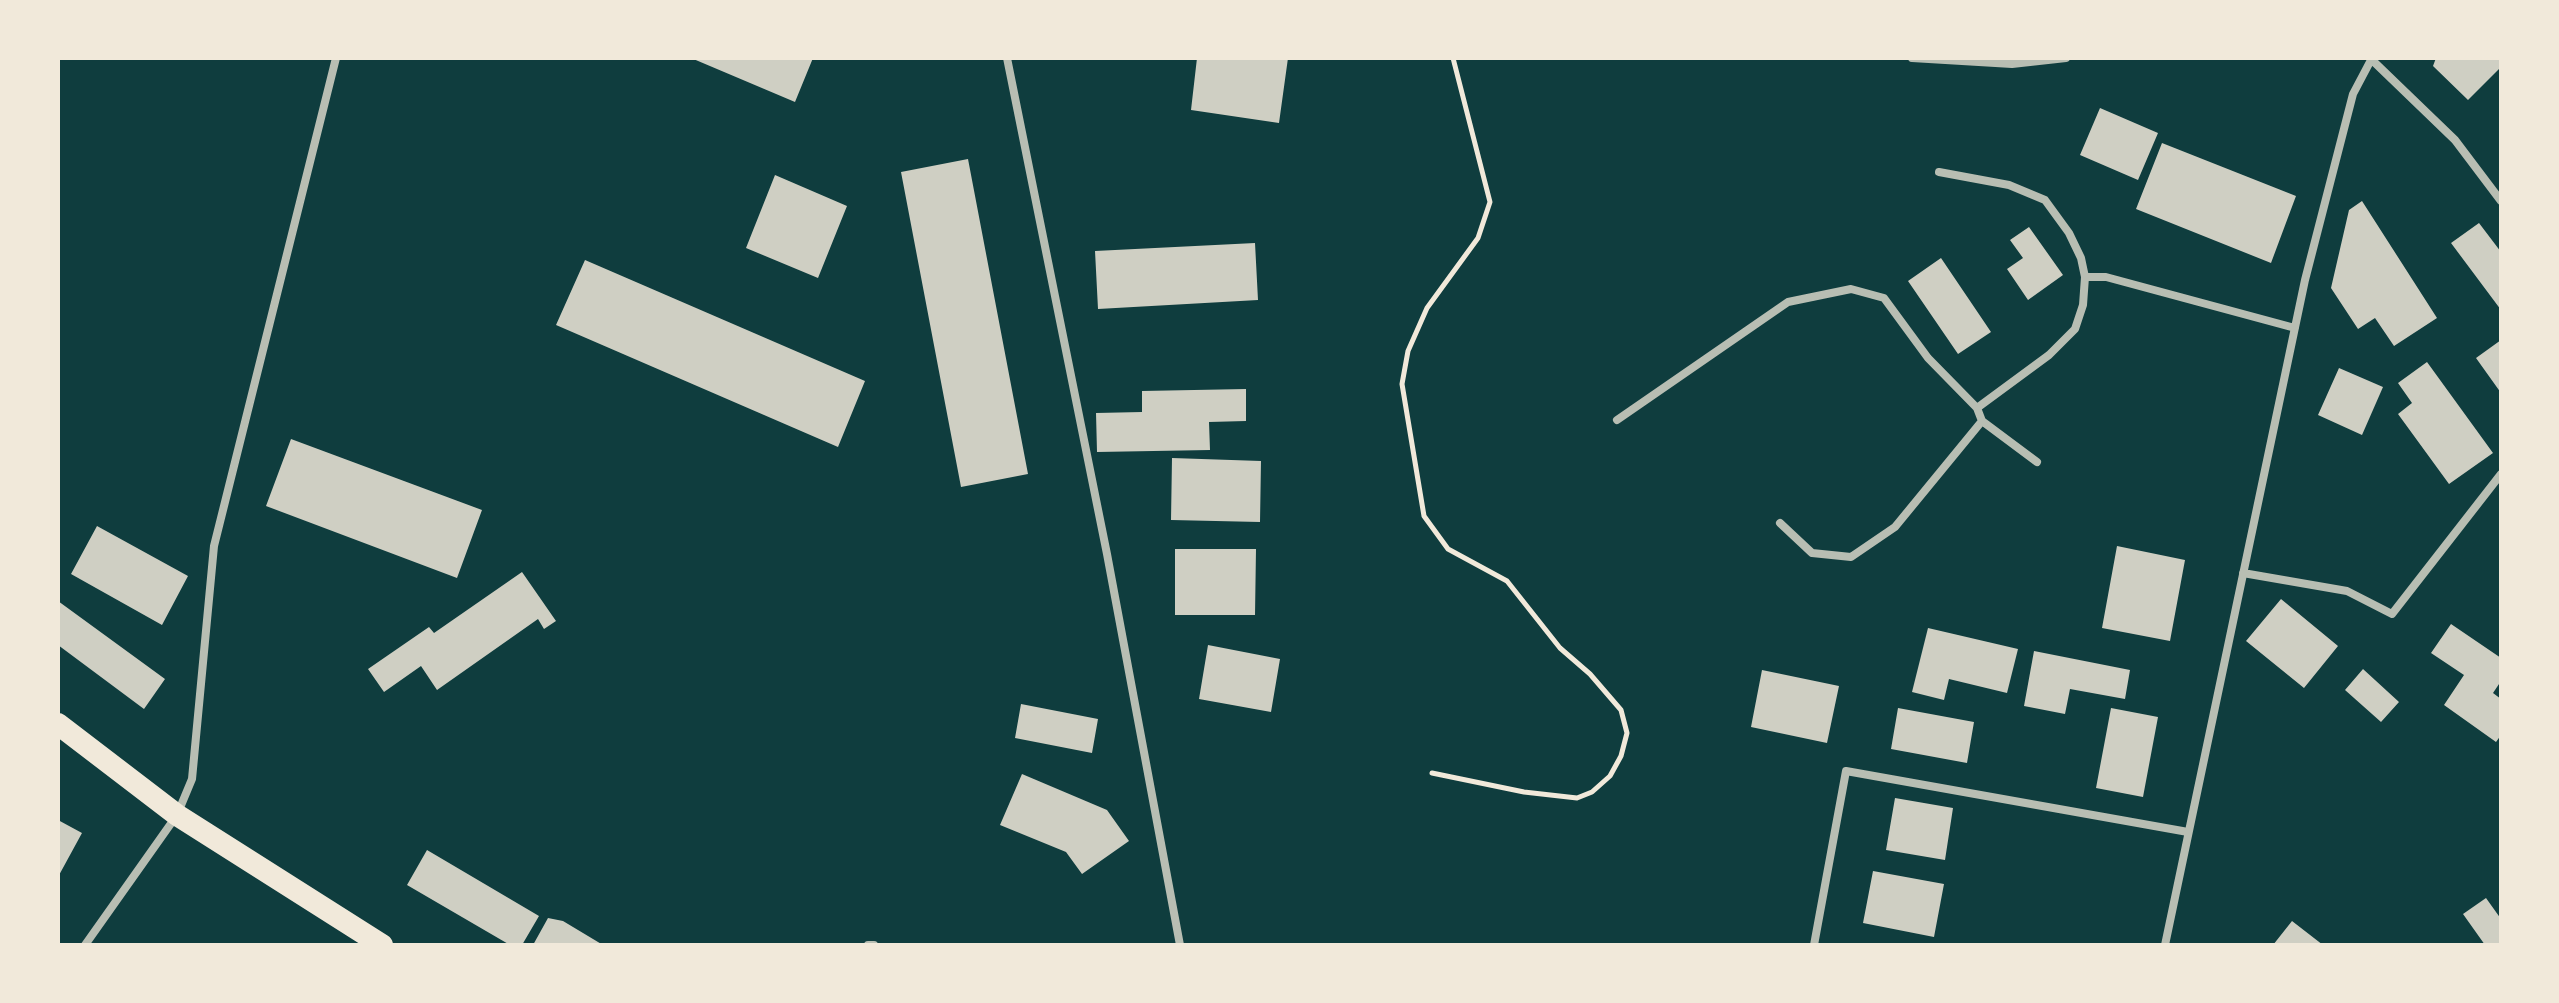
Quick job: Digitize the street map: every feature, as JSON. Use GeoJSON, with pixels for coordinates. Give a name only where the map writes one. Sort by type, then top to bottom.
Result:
{"type":"FeatureCollection","features":[{"type":"Feature","properties":{"kind":"highway"},"geometry":{"type":"LineString","coordinates":[[58,724],[177,815],[382,945]]}},
{"type":"Feature","properties":{"kind":"street"},"geometry":{"type":"LineString","coordinates":[[85,945],[177,815],[192,779],[214,546],[336,58]]}},
{"type":"Feature","properties":{"kind":"street"},"geometry":{"type":"LineString","coordinates":[[1007,58],[1107,554],[1180,945]]}},
{"type":"Feature","properties":{"kind":"street"},"geometry":{"type":"LineString","coordinates":[[1912,58],[2012,64],[2066,58]]}},
{"type":"Feature","properties":{"kind":"street"},"geometry":{"type":"LineString","coordinates":[[2165,945],[2295,328],[2353,94],[2372,58],[2455,140],[2501,201]]}},
{"type":"Feature","properties":{"kind":"street"},"geometry":{"type":"LineString","coordinates":[[1939,172],[2009,185],[2045,200],[2069,233],[2081,258],[2085,277],[2083,305],[2075,329],[2049,355],[1977,408]]}},
{"type":"Feature","properties":{"kind":"street"},"geometry":{"type":"LineString","coordinates":[[2085,277],[2106,277],[2295,328]]}},
{"type":"Feature","properties":{"kind":"street"},"geometry":{"type":"LineString","coordinates":[[1617,420],[1788,302],[1851,289],[1884,298],[1928,358],[1977,408],[1982,421],[2037,462]]}},
{"type":"Feature","properties":{"kind":"street"},"geometry":{"type":"LineString","coordinates":[[1780,523],[1812,553],[1851,557],[1895,527],[1982,421]]}},
{"type":"Feature","properties":{"kind":"street"},"geometry":{"type":"LineString","coordinates":[[2243,573],[2347,591],[2392,614],[2501,474]]}},
{"type":"Feature","properties":{"kind":"street"},"geometry":{"type":"LineString","coordinates":[[1814,945],[1846,771],[2188,832]]}},
{"type":"Feature","properties":{"kind":"path"},"geometry":{"type":"LineString","coordinates":[[1432,773],[1524,792],[1577,798],[1592,792],[1610,776],[1621,756],[1627,733],[1621,710],[1590,674],[1560,648],[1507,581],[1448,549],[1424,516],[1402,384],[1408,351],[1427,308],[1478,238],[1490,202],[1453,58]]}},
{"type":"Feature","properties":{"kind":"building"},"geometry":{"type":"Polygon","coordinates":[[[691,58],[813,58],[795,102],[691,58]]]}},
{"type":"Feature","properties":{"kind":"building"},"geometry":{"type":"Polygon","coordinates":[[[1197,58],[1288,58],[1279,123],[1191,110],[1197,58]]]}},
{"type":"Feature","properties":{"kind":"building"},"geometry":{"type":"Polygon","coordinates":[[[2436,58],[2501,58],[2501,67],[2468,100],[2433,66],[2436,58]]]}},
{"type":"Feature","properties":{"kind":"building"},"geometry":{"type":"Polygon","coordinates":[[[2100,108],[2158,133],[2138,180],[2080,155],[2100,108]]]}},
{"type":"Feature","properties":{"kind":"building"},"geometry":{"type":"Polygon","coordinates":[[[2162,143],[2296,196],[2271,263],[2136,209],[2162,143]]]}},
{"type":"Feature","properties":{"kind":"building"},"geometry":{"type":"Polygon","coordinates":[[[968,159],[1028,474],[961,487],[901,172],[968,159]]]}},
{"type":"Feature","properties":{"kind":"building"},"geometry":{"type":"Polygon","coordinates":[[[775,175],[847,206],[818,278],[746,248],[775,175]]]}},
{"type":"Feature","properties":{"kind":"building"},"geometry":{"type":"Polygon","coordinates":[[[2362,201],[2437,318],[2394,346],[2375,318],[2358,329],[2331,288],[2349,210],[2362,201]]]}},
{"type":"Feature","properties":{"kind":"building"},"geometry":{"type":"Polygon","coordinates":[[[2479,223],[2501,252],[2501,310],[2451,243],[2479,223]]]}},
{"type":"Feature","properties":{"kind":"building"},"geometry":{"type":"Polygon","coordinates":[[[2029,227],[2063,275],[2028,300],[2007,269],[2023,258],[2010,240],[2029,227]]]}},
{"type":"Feature","properties":{"kind":"building"},"geometry":{"type":"Polygon","coordinates":[[[1255,243],[1258,300],[1098,309],[1095,251],[1255,243]]]}},
{"type":"Feature","properties":{"kind":"building"},"geometry":{"type":"Polygon","coordinates":[[[1941,258],[1991,332],[1958,354],[1908,281],[1941,258]]]}},
{"type":"Feature","properties":{"kind":"building"},"geometry":{"type":"Polygon","coordinates":[[[585,260],[865,381],[838,447],[556,325],[585,260]]]}},
{"type":"Feature","properties":{"kind":"building"},"geometry":{"type":"Polygon","coordinates":[[[2501,340],[2501,393],[2476,358],[2501,340]]]}},
{"type":"Feature","properties":{"kind":"building"},"geometry":{"type":"Polygon","coordinates":[[[2427,362],[2493,453],[2449,484],[2398,414],[2412,403],[2398,383],[2427,362]]]}},
{"type":"Feature","properties":{"kind":"building"},"geometry":{"type":"Polygon","coordinates":[[[2339,368],[2383,387],[2362,435],[2318,415],[2339,368]]]}},
{"type":"Feature","properties":{"kind":"building"},"geometry":{"type":"Polygon","coordinates":[[[1246,389],[1246,421],[1209,422],[1210,450],[1097,452],[1096,413],[1142,412],[1142,391],[1246,389]]]}},
{"type":"Feature","properties":{"kind":"building"},"geometry":{"type":"Polygon","coordinates":[[[291,439],[482,510],[457,578],[266,506],[291,439]]]}},
{"type":"Feature","properties":{"kind":"building"},"geometry":{"type":"Polygon","coordinates":[[[1172,458],[1261,461],[1260,522],[1171,520],[1172,458]]]}},
{"type":"Feature","properties":{"kind":"building"},"geometry":{"type":"Polygon","coordinates":[[[97,526],[188,576],[162,625],[71,574],[97,526]]]}},
{"type":"Feature","properties":{"kind":"building"},"geometry":{"type":"Polygon","coordinates":[[[2117,546],[2185,560],[2170,641],[2102,628],[2117,546]]]}},
{"type":"Feature","properties":{"kind":"building"},"geometry":{"type":"Polygon","coordinates":[[[1175,549],[1256,549],[1255,615],[1175,615],[1175,549]]]}},
{"type":"Feature","properties":{"kind":"building"},"geometry":{"type":"Polygon","coordinates":[[[522,572],[556,621],[544,629],[538,619],[437,690],[421,666],[384,692],[368,669],[429,627],[434,633],[522,572]]]}},
{"type":"Feature","properties":{"kind":"building"},"geometry":{"type":"Polygon","coordinates":[[[2281,599],[2338,646],[2304,688],[2246,641],[2281,599]]]}},
{"type":"Feature","properties":{"kind":"building"},"geometry":{"type":"Polygon","coordinates":[[[58,601],[165,679],[144,709],[58,645],[58,601]]]}},
{"type":"Feature","properties":{"kind":"building"},"geometry":{"type":"Polygon","coordinates":[[[2451,624],[2501,658],[2501,681],[2493,693],[2501,699],[2501,735],[2496,742],[2444,705],[2464,675],[2431,653],[2451,624]]]}},
{"type":"Feature","properties":{"kind":"building"},"geometry":{"type":"Polygon","coordinates":[[[1928,628],[2018,649],[2007,693],[1949,679],[1944,700],[1912,692],[1928,628]]]}},
{"type":"Feature","properties":{"kind":"building"},"geometry":{"type":"Polygon","coordinates":[[[1208,645],[1280,659],[1271,712],[1199,699],[1208,645]]]}},
{"type":"Feature","properties":{"kind":"building"},"geometry":{"type":"Polygon","coordinates":[[[2034,651],[2130,670],[2125,699],[2070,689],[2065,714],[2024,706],[2034,651]]]}},
{"type":"Feature","properties":{"kind":"building"},"geometry":{"type":"Polygon","coordinates":[[[2363,669],[2399,702],[2381,722],[2345,690],[2363,669]]]}},
{"type":"Feature","properties":{"kind":"building"},"geometry":{"type":"Polygon","coordinates":[[[1762,670],[1839,686],[1827,743],[1751,727],[1762,670]]]}},
{"type":"Feature","properties":{"kind":"building"},"geometry":{"type":"Polygon","coordinates":[[[1021,704],[1098,719],[1092,753],[1015,738],[1021,704]]]}},
{"type":"Feature","properties":{"kind":"building"},"geometry":{"type":"Polygon","coordinates":[[[1898,708],[1974,722],[1967,763],[1891,749],[1898,708]]]}},
{"type":"Feature","properties":{"kind":"building"},"geometry":{"type":"Polygon","coordinates":[[[2111,708],[2158,717],[2143,797],[2096,788],[2111,708]]]}},
{"type":"Feature","properties":{"kind":"building"},"geometry":{"type":"Polygon","coordinates":[[[1022,774],[1107,810],[1129,841],[1082,874],[1066,852],[1000,825],[1022,774]]]}},
{"type":"Feature","properties":{"kind":"building"},"geometry":{"type":"Polygon","coordinates":[[[1895,798],[1953,808],[1945,860],[1886,850],[1895,798]]]}},
{"type":"Feature","properties":{"kind":"building"},"geometry":{"type":"Polygon","coordinates":[[[58,820],[82,833],[58,877],[58,820]]]}},
{"type":"Feature","properties":{"kind":"building"},"geometry":{"type":"Polygon","coordinates":[[[427,850],[539,916],[522,945],[510,945],[407,885],[427,850]]]}},
{"type":"Feature","properties":{"kind":"building"},"geometry":{"type":"Polygon","coordinates":[[[1873,871],[1944,884],[1934,937],[1863,923],[1873,871]]]}},
{"type":"Feature","properties":{"kind":"building"},"geometry":{"type":"Polygon","coordinates":[[[2486,898],[2501,919],[2501,945],[2485,945],[2463,914],[2486,898]]]}},
{"type":"Feature","properties":{"kind":"building"},"geometry":{"type":"Polygon","coordinates":[[[548,918],[563,921],[603,945],[533,945],[548,918]]]}},
{"type":"Feature","properties":{"kind":"building"},"geometry":{"type":"Polygon","coordinates":[[[2292,921],[2323,945],[2273,945],[2292,921]]]}}]}
